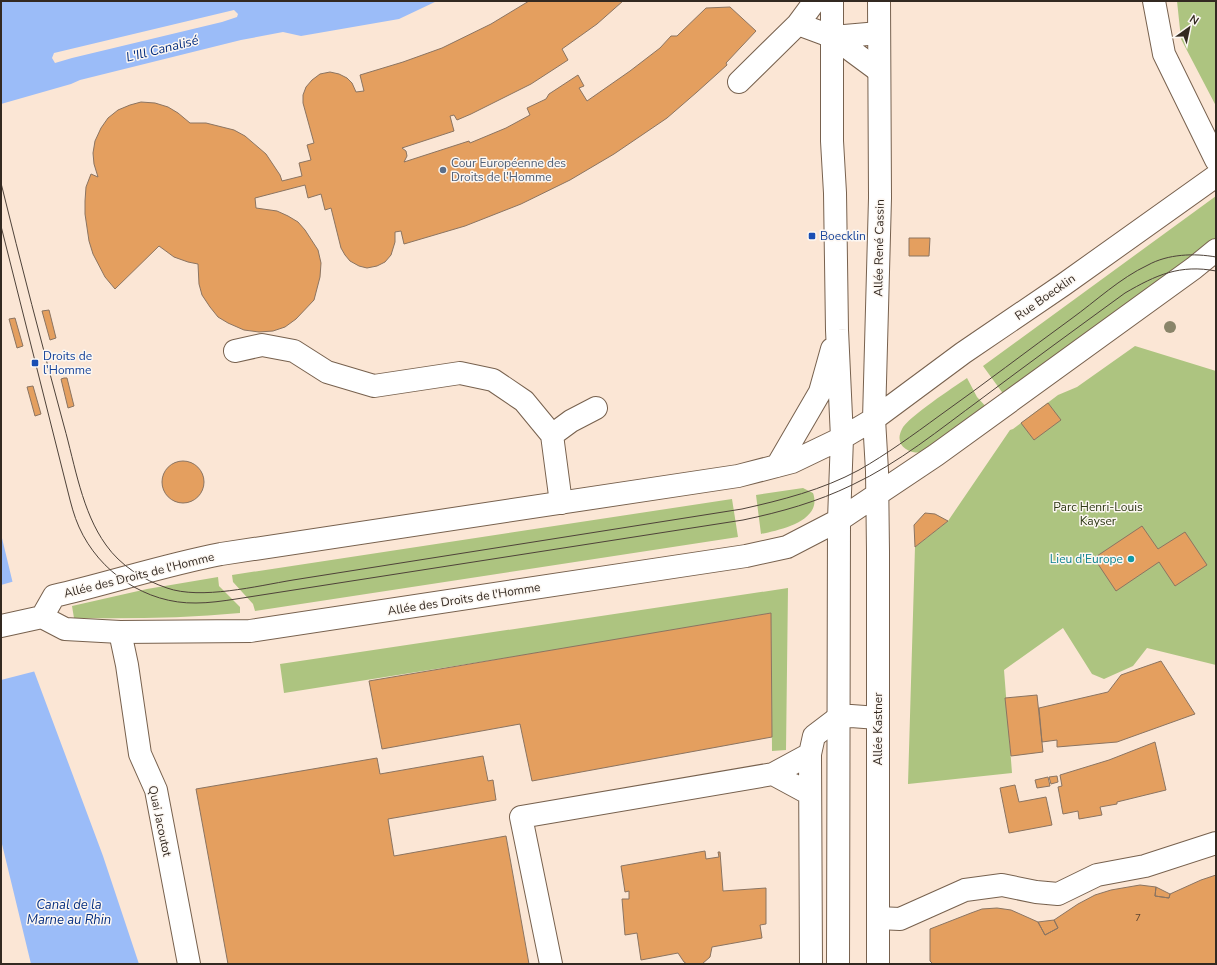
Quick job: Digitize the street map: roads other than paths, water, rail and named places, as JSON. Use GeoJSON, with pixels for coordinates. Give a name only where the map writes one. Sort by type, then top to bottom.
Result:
{"type":"FeatureCollection","features":[{"type":"Feature","properties":{"kind":"main road"},"geometry":{"type":"LineString","coordinates":[[739,82],[798,24],[815,1]]}},
{"type":"Feature","properties":{"kind":"main road"},"geometry":{"type":"LineString","coordinates":[[832,1],[832,141],[835,193],[837,330],[842,438],[839,520],[838,964]]}},
{"type":"Feature","properties":{"kind":"main road","name":"Allée René Cassin"},"geometry":{"type":"LineString","coordinates":[[877,495],[874,419],[880,198],[879,1]]}},
{"type":"Feature","properties":{"kind":"main road"},"geometry":{"type":"LineString","coordinates":[[1154,1],[1164,54],[1216,160]]}},
{"type":"Feature","properties":{"kind":"main road"},"geometry":{"type":"LineString","coordinates":[[798,24],[833,37],[879,71]]}},
{"type":"Feature","properties":{"kind":"main road"},"geometry":{"type":"LineString","coordinates":[[833,37],[879,34]]}},
{"type":"Feature","properties":{"kind":"main road","name":"Rue Boecklin"},"geometry":{"type":"LineString","coordinates":[[874,419],[963,353],[1063,285],[1216,176]]}},
{"type":"Feature","properties":{"kind":"main road"},"geometry":{"type":"LineString","coordinates":[[877,495],[1002,408],[1194,268],[1216,250]]}},
{"type":"Feature","properties":{"kind":"main road"},"geometry":{"type":"LineString","coordinates":[[777,466],[820,392],[837,330]]}},
{"type":"Feature","properties":{"kind":"main road"},"geometry":{"type":"LineString","coordinates":[[235,351],[262,345],[294,350],[327,372],[374,386],[460,373],[493,380],[524,401],[552,435],[561,503]]}},
{"type":"Feature","properties":{"kind":"main road"},"geometry":{"type":"LineString","coordinates":[[552,435],[570,421],[596,408]]}},
{"type":"Feature","properties":{"kind":"main road","name":"Allée des Droits de l'Homme"},"geometry":{"type":"LineString","coordinates":[[874,419],[842,438],[792,462],[738,476],[221,554],[176,563],[54,596],[42,617],[64,629],[120,632],[250,631],[746,556],[787,547],[839,520],[877,495]]}},
{"type":"Feature","properties":{"kind":"main road","name":"Allée Kastner"},"geometry":{"type":"LineString","coordinates":[[877,495],[878,964]]}},
{"type":"Feature","properties":{"kind":"main road"},"geometry":{"type":"LineString","coordinates":[[1,626],[42,617]]}},
{"type":"Feature","properties":{"kind":"main road","name":"Quai Jacoutot"},"geometry":{"type":"LineString","coordinates":[[120,632],[127,665],[140,754],[156,790],[189,964]]}},
{"type":"Feature","properties":{"kind":"main road"},"geometry":{"type":"LineString","coordinates":[[811,964],[810,754],[814,736],[839,717],[851,716],[878,718]]}},
{"type":"Feature","properties":{"kind":"main road"},"geometry":{"type":"LineString","coordinates":[[551,964],[521,816],[773,774],[810,754]]}},
{"type":"Feature","properties":{"kind":"main road"},"geometry":{"type":"LineString","coordinates":[[773,774],[810,794]]}},
{"type":"Feature","properties":{"kind":"main road"},"geometry":{"type":"LineString","coordinates":[[878,918],[900,919],[965,890],[1002,885],[1036,892],[1058,894],[1097,874],[1145,866],[1216,844]]}},
{"type":"Feature","properties":{"kind":"water","name":"L'Ill Canalisé"},"geometry":{"type":"Polygon","coordinates":[[[1,1],[437,1],[399,19],[301,36],[283,32],[241,40],[80,80],[71,84],[1,104],[1,1]],[[234,10],[54,53],[52,58],[55,63],[222,22],[237,17],[238,14],[234,10]]]}},
{"type":"Feature","properties":{"kind":"water","name":"Canal de la Marne au Rhin"},"geometry":{"type":"Polygon","coordinates":[[[1,534],[34,671],[103,856],[139,964],[31,964],[1,840],[1,534]]]}},
{"type":"Feature","properties":{"kind":"tram line"},"geometry":{"type":"LineString","coordinates":[[1,183],[80,488],[91,518],[106,545],[118,559],[133,571],[158,585],[196,593],[229,591],[742,509],[802,494],[845,477],[890,451],[1118,283],[1138,270],[1156,261],[1181,255],[1216,257]]}},
{"type":"Feature","properties":{"kind":"tram line"},"geometry":{"type":"LineString","coordinates":[[1,226],[70,501],[79,527],[99,558],[126,582],[159,598],[177,602],[196,603],[236,599],[743,520],[799,506],[826,497],[852,485],[903,456],[935,434],[1125,293],[1158,276],[1180,270],[1203,269],[1216,271]]}},
{"type":"Feature","properties":{"kind":"place","name":"Cour Européenne des Droits de l'Homme"},"geometry":{"type":"Point","coordinates":[443,170]}},
{"type":"Feature","properties":{"kind":"place","name":"Boecklin"},"geometry":{"type":"Point","coordinates":[812,236]}},
{"type":"Feature","properties":{"kind":"place","name":"Droits de l'Homme"},"geometry":{"type":"Point","coordinates":[35,363]}},
{"type":"Feature","properties":{"kind":"place","name":"Lieu d'Europe"},"geometry":{"type":"Point","coordinates":[1131,559]}},
{"type":"Feature","properties":{"kind":"park label","name":"Parc Henri-Louis Kayser"},"geometry":{"type":"Point","coordinates":[1098,514]}}]}
